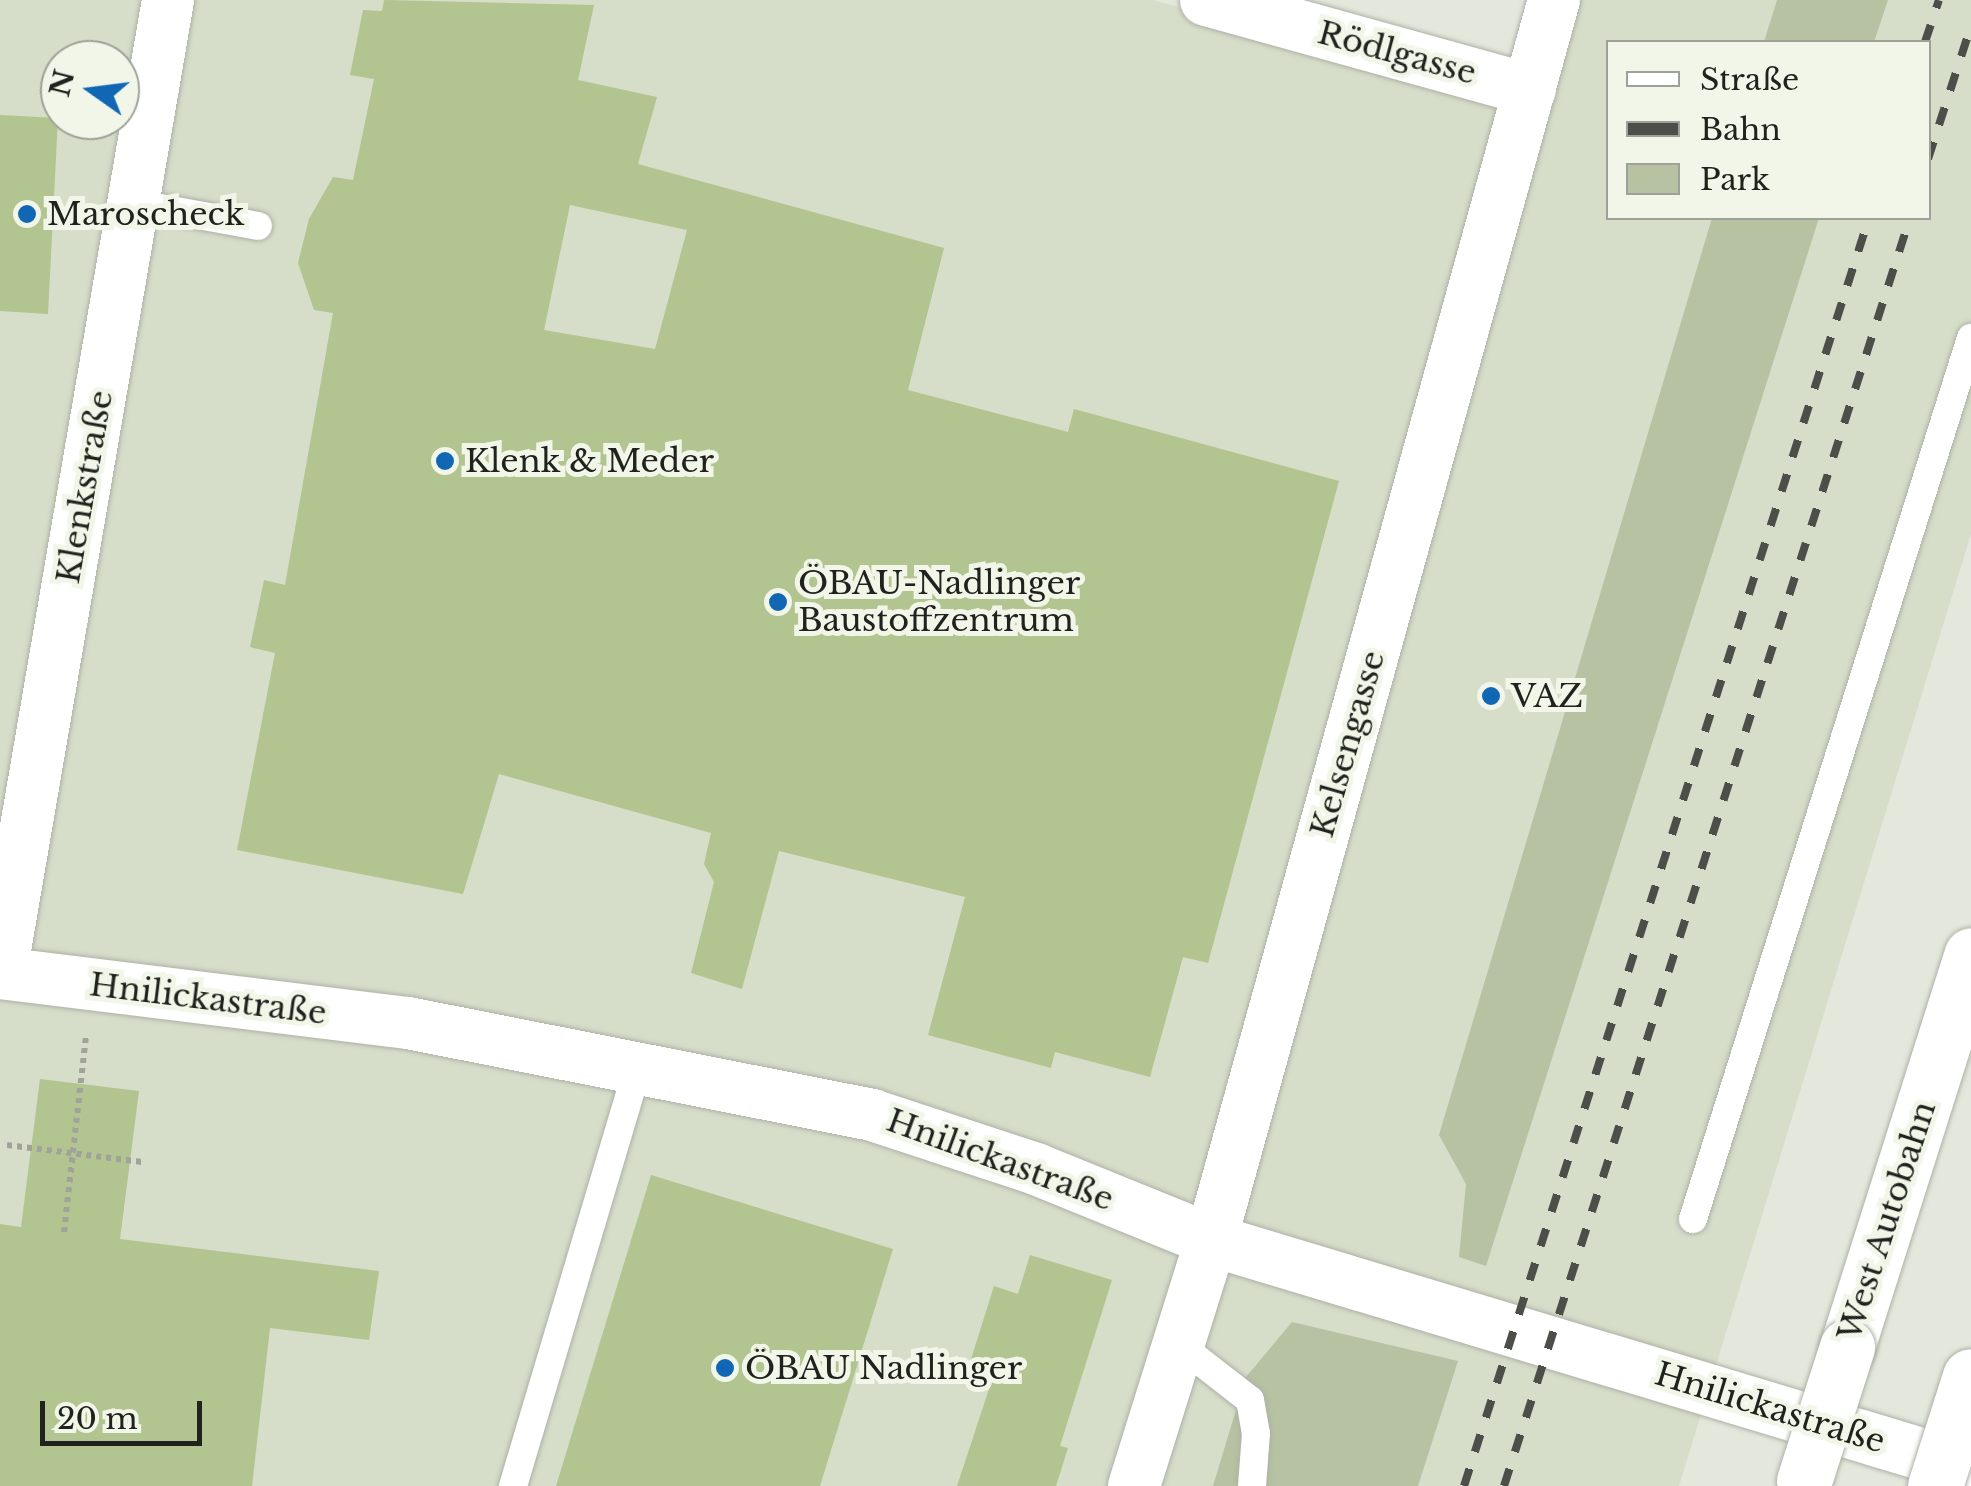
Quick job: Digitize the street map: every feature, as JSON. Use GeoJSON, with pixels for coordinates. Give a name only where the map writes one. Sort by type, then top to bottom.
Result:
{"type":"FeatureCollection","features":[{"type":"Feature","properties":{"kind":"highway","name":"West Autobahn"},"geometry":{"type":"LineString","coordinates":[[1803,1483],[1971,955]]}},
{"type":"Feature","properties":{"kind":"highway"},"geometry":{"type":"LineString","coordinates":[[1935,1486],[1970,1374]]}},
{"type":"Feature","properties":{"kind":"street","name":"Klenkstraße"},"geometry":{"type":"LineString","coordinates":[[1,973],[168,0]]}},
{"type":"Feature","properties":{"kind":"street","name":"Rödlgasse"},"geometry":{"type":"LineString","coordinates":[[1206,0],[1530,90]]}},
{"type":"Feature","properties":{"kind":"street","name":"Kelsengasse"},"geometry":{"type":"LineString","coordinates":[[1134,1486],[1211,1240],[1554,0]]}},
{"type":"Feature","properties":{"kind":"street","name":"Hnilickastraße"},"geometry":{"type":"LineString","coordinates":[[1,973],[408,1023],[639,1064],[943,1136],[1211,1240],[1971,1469]]}},
{"type":"Feature","properties":{"kind":"lane"},"geometry":{"type":"LineString","coordinates":[[134,204],[258,226]]}},
{"type":"Feature","properties":{"kind":"lane"},"geometry":{"type":"LineString","coordinates":[[1694,1218],[1971,338]]}},
{"type":"Feature","properties":{"kind":"lane"},"geometry":{"type":"LineString","coordinates":[[513,1486],[639,1064]]}},
{"type":"Feature","properties":{"kind":"lane"},"geometry":{"type":"LineString","coordinates":[[1178,1344],[1250,1400],[1256,1432],[1252,1486]]}},
{"type":"Feature","properties":{"kind":"path"},"geometry":{"type":"LineString","coordinates":[[64,1232],[92,984]]}},
{"type":"Feature","properties":{"kind":"path"},"geometry":{"type":"LineString","coordinates":[[7,1145],[142,1162]]}},
{"type":"Feature","properties":{"kind":"shaded area"},"geometry":{"type":"Polygon","coordinates":[[[0,0],[1153,0],[1525,102],[1556,0],[1971,0],[1971,534],[1679,1486],[0,1486],[0,0]]]}},
{"type":"Feature","properties":{"kind":"green space"},"geometry":{"type":"Polygon","coordinates":[[[1777,0],[1888,0],[1875,40],[1765,40],[1777,0]]]}},
{"type":"Feature","properties":{"kind":"green space"},"geometry":{"type":"Polygon","coordinates":[[[1711,220],[1818,220],[1486,1266],[1459,1257],[1466,1184],[1439,1135],[1711,220]]]}},
{"type":"Feature","properties":{"kind":"green space"},"geometry":{"type":"Polygon","coordinates":[[[1292,1322],[1458,1361],[1418,1486],[1213,1486],[1246,1377],[1292,1322]]]}},
{"type":"Feature","properties":{"kind":"building"},"geometry":{"type":"Polygon","coordinates":[[[384,0],[594,5],[578,80],[657,97],[638,164],[944,248],[908,390],[1068,432],[1074,409],[1339,481],[1208,963],[1183,957],[1150,1077],[1055,1052],[1051,1068],[928,1035],[965,897],[779,851],[742,989],[691,973],[714,882],[704,864],[711,833],[499,774],[463,894],[237,850],[275,653],[250,647],[264,580],[285,585],[333,313],[314,310],[298,263],[309,219],[333,177],[353,180],[374,79],[350,75],[363,10],[382,11],[384,0]],[[570,205],[544,330],[655,349],[687,230],[570,205]]]}},
{"type":"Feature","properties":{"kind":"building","name":"Maroscheck"},"geometry":{"type":"Polygon","coordinates":[[[0,115],[40,117],[40,140],[57,140],[48,314],[0,311],[0,115]]]}},
{"type":"Feature","properties":{"kind":"building"},"geometry":{"type":"Polygon","coordinates":[[[40,1079],[139,1091],[120,1239],[379,1271],[369,1340],[270,1328],[252,1486],[0,1486],[0,1224],[21,1227],[40,1079]]]}},
{"type":"Feature","properties":{"kind":"building","name":"ÖBAU Nadlinger"},"geometry":{"type":"Polygon","coordinates":[[[651,1175],[893,1249],[820,1486],[556,1486],[651,1175]]]}},
{"type":"Feature","properties":{"kind":"building"},"geometry":{"type":"Polygon","coordinates":[[[1030,1255],[1112,1280],[1060,1446],[1068,1448],[1056,1486],[957,1486],[992,1380],[967,1372],[994,1286],[1018,1294],[1030,1255]]]}},
{"type":"Feature","properties":{"kind":"railway"},"geometry":{"type":"LineString","coordinates":[[1926,40],[1939,0]]}},
{"type":"Feature","properties":{"kind":"railway"},"geometry":{"type":"LineString","coordinates":[[1931,150],[1971,26]]}},
{"type":"Feature","properties":{"kind":"railway"},"geometry":{"type":"LineString","coordinates":[[1464,1486],[1868,220]]}},
{"type":"Feature","properties":{"kind":"railway"},"geometry":{"type":"LineString","coordinates":[[1504,1486],[1909,220]]}},
{"type":"Feature","properties":{"kind":"place","name":"Maroscheck"},"geometry":{"type":"Point","coordinates":[27,214]}},
{"type":"Feature","properties":{"kind":"place","name":"Klenk & Meder"},"geometry":{"type":"Point","coordinates":[445,461]}},
{"type":"Feature","properties":{"kind":"place","name":"ÖBAU-Nadlinger Baustoffzentrum"},"geometry":{"type":"Point","coordinates":[778,602]}},
{"type":"Feature","properties":{"kind":"place","name":"VAZ"},"geometry":{"type":"Point","coordinates":[1491,696]}},
{"type":"Feature","properties":{"kind":"place","name":"ÖBAU Nadlinger"},"geometry":{"type":"Point","coordinates":[725,1368]}}]}
